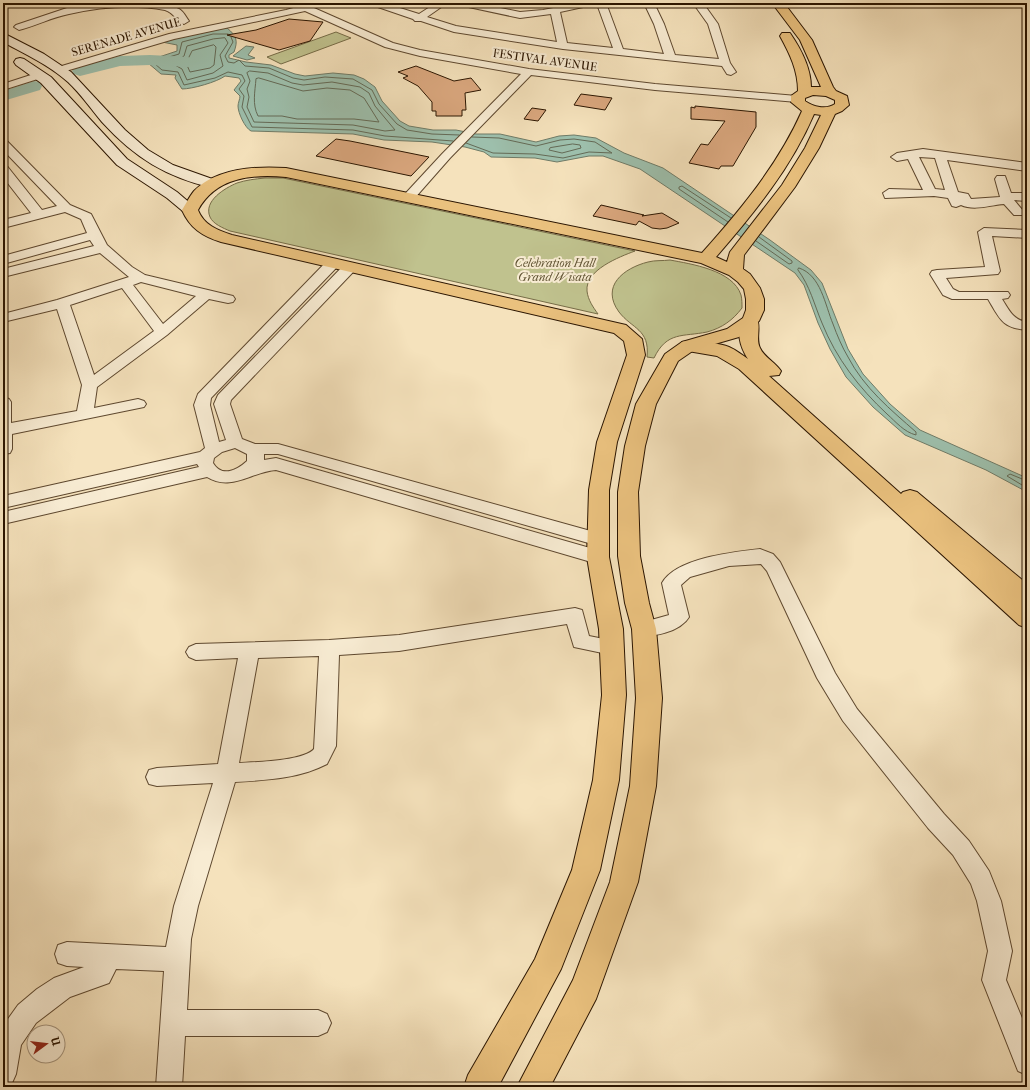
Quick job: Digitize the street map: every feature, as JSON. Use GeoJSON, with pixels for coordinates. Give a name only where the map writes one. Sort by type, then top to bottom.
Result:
{"type":"FeatureCollection","features":[{"type":"Feature","properties":{"kind":"main road"},"geometry":{"type":"LineString","coordinates":[[776,13],[808,44],[823,83],[831,93]]}},
{"type":"Feature","properties":{"kind":"main road"},"geometry":{"type":"LineString","coordinates":[[776,13],[798,58],[806,81],[801,96],[801,104],[810,109],[830,110],[840,107],[843,102],[839,97],[831,93],[818,91],[801,96]]}},
{"type":"Feature","properties":{"kind":"main road"},"geometry":{"type":"LineString","coordinates":[[706,259],[769,183],[802,128],[810,109]]}},
{"type":"Feature","properties":{"kind":"main road"},"geometry":{"type":"LineString","coordinates":[[735,270],[736,255],[788,187],[812,148],[830,110]]}},
{"type":"Feature","properties":{"kind":"main road"},"geometry":{"type":"LineString","coordinates":[[480,1087],[546,969],[586,870],[606,780],[614,695],[611,629],[598,548],[599,490],[607,442],[636,355],[633,339],[620,329],[221,237],[200,228],[192,218],[190,210],[198,195],[213,184],[237,176],[256,172],[289,172],[706,259],[735,270],[744,278],[753,294],[755,310],[750,320],[747,342],[754,355],[903,491],[960,538],[1027,597]]}},
{"type":"Feature","properties":{"kind":"main road"},"geometry":{"type":"LineString","coordinates":[[769,183],[788,187]]}},
{"type":"Feature","properties":{"kind":"main road"},"geometry":{"type":"LineString","coordinates":[[533,1087],[585,988],[624,882],[643,786],[649,698],[644,628],[637,603],[629,556],[628,492],[635,446],[646,404],[671,358],[688,346],[733,333],[750,320]]}},
{"type":"Feature","properties":{"kind":"main road"},"geometry":{"type":"LineString","coordinates":[[688,346],[722,351],[746,365],[843,456],[1027,619]]}},
{"type":"Feature","properties":{"kind":"main road"},"geometry":{"type":"LineString","coordinates":[[960,538],[1027,584]]}},
{"type":"Feature","properties":{"kind":"main road"},"geometry":{"type":"LineString","coordinates":[[983,581],[1027,633]]}},
{"type":"Feature","properties":{"kind":"street"},"geometry":{"type":"LineString","coordinates":[[18,27],[67,11],[128,3],[167,8],[176,11],[184,21]]}},
{"type":"Feature","properties":{"kind":"street","name":"SERENADE AVENUE"},"geometry":{"type":"LineString","coordinates":[[56,69],[172,36],[318,3]]}},
{"type":"Feature","properties":{"kind":"street"},"geometry":{"type":"LineString","coordinates":[[418,18],[442,3]]}},
{"type":"Feature","properties":{"kind":"street"},"geometry":{"type":"LineString","coordinates":[[464,3],[514,15],[538,13],[593,3]]}},
{"type":"Feature","properties":{"kind":"street"},"geometry":{"type":"LineString","coordinates":[[524,3],[538,13]]}},
{"type":"Feature","properties":{"kind":"street"},"geometry":{"type":"LineString","coordinates":[[535,3],[538,13]]}},
{"type":"Feature","properties":{"kind":"street"},"geometry":{"type":"LineString","coordinates":[[601,3],[619,52]]}},
{"type":"Feature","properties":{"kind":"street"},"geometry":{"type":"LineString","coordinates":[[649,3],[660,24],[672,58]]}},
{"type":"Feature","properties":{"kind":"street"},"geometry":{"type":"LineString","coordinates":[[698,3],[713,24],[725,63],[732,73]]}},
{"type":"Feature","properties":{"kind":"street"},"geometry":{"type":"LineString","coordinates":[[377,5],[454,29],[563,46],[725,63]]}},
{"type":"Feature","properties":{"kind":"street","name":"FESTIVAL AVENUE"},"geometry":{"type":"LineString","coordinates":[[303,6],[366,35],[409,51],[529,72],[655,87],[801,96]]}},
{"type":"Feature","properties":{"kind":"street"},"geometry":{"type":"LineString","coordinates":[[454,29],[485,8]]}},
{"type":"Feature","properties":{"kind":"street"},"geometry":{"type":"LineString","coordinates":[[556,10],[563,46]]}},
{"type":"Feature","properties":{"kind":"street"},"geometry":{"type":"LineString","coordinates":[[504,37],[538,13]]}},
{"type":"Feature","properties":{"kind":"street"},"geometry":{"type":"LineString","coordinates":[[3,37],[24,48],[74,81],[136,148],[164,167],[181,175],[213,184]]}},
{"type":"Feature","properties":{"kind":"street"},"geometry":{"type":"LineString","coordinates":[[8,55],[40,75],[122,162],[172,195],[190,210]]}},
{"type":"Feature","properties":{"kind":"street"},"geometry":{"type":"LineString","coordinates":[[408,197],[529,72]]}},
{"type":"Feature","properties":{"kind":"street"},"geometry":{"type":"LineString","coordinates":[[3,88],[40,75]]}},
{"type":"Feature","properties":{"kind":"street"},"geometry":{"type":"LineString","coordinates":[[4,145],[66,208],[86,217],[94,235],[103,248],[128,272],[140,278],[205,295],[228,299]]}},
{"type":"Feature","properties":{"kind":"street"},"geometry":{"type":"LineString","coordinates":[[912,154],[930,192]]}},
{"type":"Feature","properties":{"kind":"street"},"geometry":{"type":"LineString","coordinates":[[897,157],[912,154],[940,155],[1027,167]]}},
{"type":"Feature","properties":{"kind":"street"},"geometry":{"type":"LineString","coordinates":[[940,155],[945,175],[960,212]]}},
{"type":"Feature","properties":{"kind":"street"},"geometry":{"type":"LineString","coordinates":[[3,169],[29,200],[39,215]]}},
{"type":"Feature","properties":{"kind":"street"},"geometry":{"type":"LineString","coordinates":[[1001,179],[1007,198],[1018,212]]}},
{"type":"Feature","properties":{"kind":"street"},"geometry":{"type":"LineString","coordinates":[[172,195],[196,180]]}},
{"type":"Feature","properties":{"kind":"street"},"geometry":{"type":"LineString","coordinates":[[889,195],[889,193],[929,194],[930,192],[964,197],[966,203],[973,204],[989,204],[991,201],[1007,198],[1027,197]]}},
{"type":"Feature","properties":{"kind":"street"},"geometry":{"type":"LineString","coordinates":[[3,224],[66,208]]}},
{"type":"Feature","properties":{"kind":"street"},"geometry":{"type":"LineString","coordinates":[[1027,234],[982,228],[993,271],[937,274],[948,292],[957,296],[997,295],[1008,321],[1016,325],[1027,326]]}},
{"type":"Feature","properties":{"kind":"street"},"geometry":{"type":"LineString","coordinates":[[3,260],[94,235]]}},
{"type":"Feature","properties":{"kind":"street"},"geometry":{"type":"LineString","coordinates":[[3,273],[103,248]]}},
{"type":"Feature","properties":{"kind":"street"},"geometry":{"type":"LineString","coordinates":[[333,263],[204,396],[202,405],[209,459],[215,476],[238,476],[248,471],[276,464],[598,548]]}},
{"type":"Feature","properties":{"kind":"street"},"geometry":{"type":"LineString","coordinates":[[235,443],[222,404],[224,398],[350,267]]}},
{"type":"Feature","properties":{"kind":"street"},"geometry":{"type":"LineString","coordinates":[[3,318],[62,303],[140,278]]}},
{"type":"Feature","properties":{"kind":"street"},"geometry":{"type":"LineString","coordinates":[[124,282],[162,332]]}},
{"type":"Feature","properties":{"kind":"street"},"geometry":{"type":"LineString","coordinates":[[90,385],[162,332],[205,295]]}},
{"type":"Feature","properties":{"kind":"street"},"geometry":{"type":"LineString","coordinates":[[62,303],[90,385],[85,413]]}},
{"type":"Feature","properties":{"kind":"street"},"geometry":{"type":"LineString","coordinates":[[3,402],[4,449]]}},
{"type":"Feature","properties":{"kind":"street"},"geometry":{"type":"LineString","coordinates":[[4,430],[85,413],[138,404]]}},
{"type":"Feature","properties":{"kind":"street"},"geometry":{"type":"LineString","coordinates":[[3,518],[209,459],[223,444],[235,443],[245,444],[253,449],[278,449],[598,548]]}},
{"type":"Feature","properties":{"kind":"street"},"geometry":{"type":"LineString","coordinates":[[248,471],[255,464],[256,456],[253,449]]}},
{"type":"Feature","properties":{"kind":"street"},"geometry":{"type":"LineString","coordinates":[[3,502],[209,459]]}},
{"type":"Feature","properties":{"kind":"street"},"geometry":{"type":"LineString","coordinates":[[644,628],[672,623],[679,617],[672,583],[684,572],[729,559],[760,556],[767,559],[774,567],[827,678],[850,715],[936,821],[961,848],[981,879],[989,901],[1000,951],[994,980],[1027,1062]]}},
{"type":"Feature","properties":{"kind":"street"},"geometry":{"type":"LineString","coordinates":[[196,652],[329,648],[399,643],[574,615],[581,642],[612,647]]}},
{"type":"Feature","properties":{"kind":"street"},"geometry":{"type":"LineString","coordinates":[[157,777],[276,770],[311,762],[319,758],[323,753],[329,648]]}},
{"type":"Feature","properties":{"kind":"street"},"geometry":{"type":"LineString","coordinates":[[169,1087],[179,939],[186,906],[227,772],[250,650]]}},
{"type":"Feature","properties":{"kind":"street"},"geometry":{"type":"LineString","coordinates":[[67,954],[177,960]]}},
{"type":"Feature","properties":{"kind":"street"},"geometry":{"type":"LineString","coordinates":[[3,1074],[9,1040],[27,1014],[46,998],[63,987],[100,974],[110,956]]}},
{"type":"Feature","properties":{"kind":"street"},"geometry":{"type":"LineString","coordinates":[[173,1023],[318,1023]]}},
{"type":"Feature","properties":{"kind":"green space"},"geometry":{"type":"Polygon","coordinates":[[[336,32],[351,38],[281,64],[267,57],[336,32]]]}},
{"type":"Feature","properties":{"kind":"green space","name":"Celebration Hall Grand Wisata"},"geometry":{"type":"Polygon","coordinates":[[[265,178],[283,178],[635,251],[604,265],[591,277],[588,283],[587,291],[591,303],[598,314],[230,231],[213,222],[209,211],[212,201],[216,196],[237,183],[265,178]]]}},
{"type":"Feature","properties":{"kind":"green space"},"geometry":{"type":"Polygon","coordinates":[[[670,260],[700,266],[721,274],[737,286],[741,295],[742,308],[731,320],[722,326],[707,332],[683,335],[670,339],[664,343],[654,358],[647,357],[646,341],[643,335],[624,318],[614,303],[612,294],[613,286],[623,274],[639,265],[651,261],[670,260]]]}},
{"type":"Feature","properties":{"kind":"water"},"geometry":{"type":"Polygon","coordinates":[[[227,28],[236,39],[234,52],[229,55],[229,58],[271,65],[305,76],[333,73],[354,75],[364,79],[375,87],[382,101],[400,121],[409,126],[433,130],[456,130],[476,134],[500,134],[536,142],[559,136],[574,135],[596,138],[624,153],[663,168],[770,240],[811,270],[822,283],[848,349],[863,374],[890,404],[920,430],[1027,478],[1027,492],[986,470],[905,435],[873,407],[846,377],[830,349],[818,323],[804,285],[795,273],[640,169],[603,156],[589,156],[557,162],[535,158],[491,157],[484,152],[465,147],[432,142],[384,140],[353,134],[251,131],[244,124],[238,109],[240,96],[234,90],[241,81],[239,78],[225,76],[204,85],[182,89],[175,78],[176,75],[161,74],[148,63],[148,57],[159,57],[177,51],[177,45],[162,42],[212,30],[227,28]]]}},
{"type":"Feature","properties":{"kind":"water"},"geometry":{"type":"Polygon","coordinates":[[[246,46],[254,47],[248,55],[255,58],[247,60],[233,56],[246,46]]]}},
{"type":"Feature","properties":{"kind":"building"},"geometry":{"type":"Polygon","coordinates":[[[289,19],[323,22],[310,41],[279,50],[227,35],[256,30],[289,19]]]}},
{"type":"Feature","properties":{"kind":"building"},"geometry":{"type":"Polygon","coordinates":[[[416,66],[454,81],[471,78],[481,90],[465,93],[466,110],[462,110],[462,116],[436,116],[436,111],[432,111],[432,102],[418,86],[403,78],[408,76],[398,72],[416,66]]]}},
{"type":"Feature","properties":{"kind":"building"},"geometry":{"type":"Polygon","coordinates":[[[581,94],[612,98],[605,110],[574,105],[581,94]]]}},
{"type":"Feature","properties":{"kind":"building"},"geometry":{"type":"Polygon","coordinates":[[[695,106],[756,112],[756,127],[733,166],[721,166],[719,169],[689,163],[701,144],[708,145],[725,121],[691,119],[691,107],[695,108],[695,106]]]}},
{"type":"Feature","properties":{"kind":"building"},"geometry":{"type":"Polygon","coordinates":[[[532,108],[546,110],[538,121],[524,119],[532,108]]]}},
{"type":"Feature","properties":{"kind":"building"},"geometry":{"type":"Polygon","coordinates":[[[336,139],[429,157],[411,176],[316,156],[336,139]]]}},
{"type":"Feature","properties":{"kind":"building"},"geometry":{"type":"Polygon","coordinates":[[[601,205],[644,215],[642,216],[662,213],[679,223],[660,229],[652,228],[639,221],[636,225],[593,216],[601,205]]]}},
{"type":"Feature","properties":{"kind":"waterway"},"geometry":{"type":"LineString","coordinates":[[80,71],[120,61],[150,60],[188,62]]}},
{"type":"Feature","properties":{"kind":"waterway"},"geometry":{"type":"LineString","coordinates":[[3,96],[34,86]]}}]}
